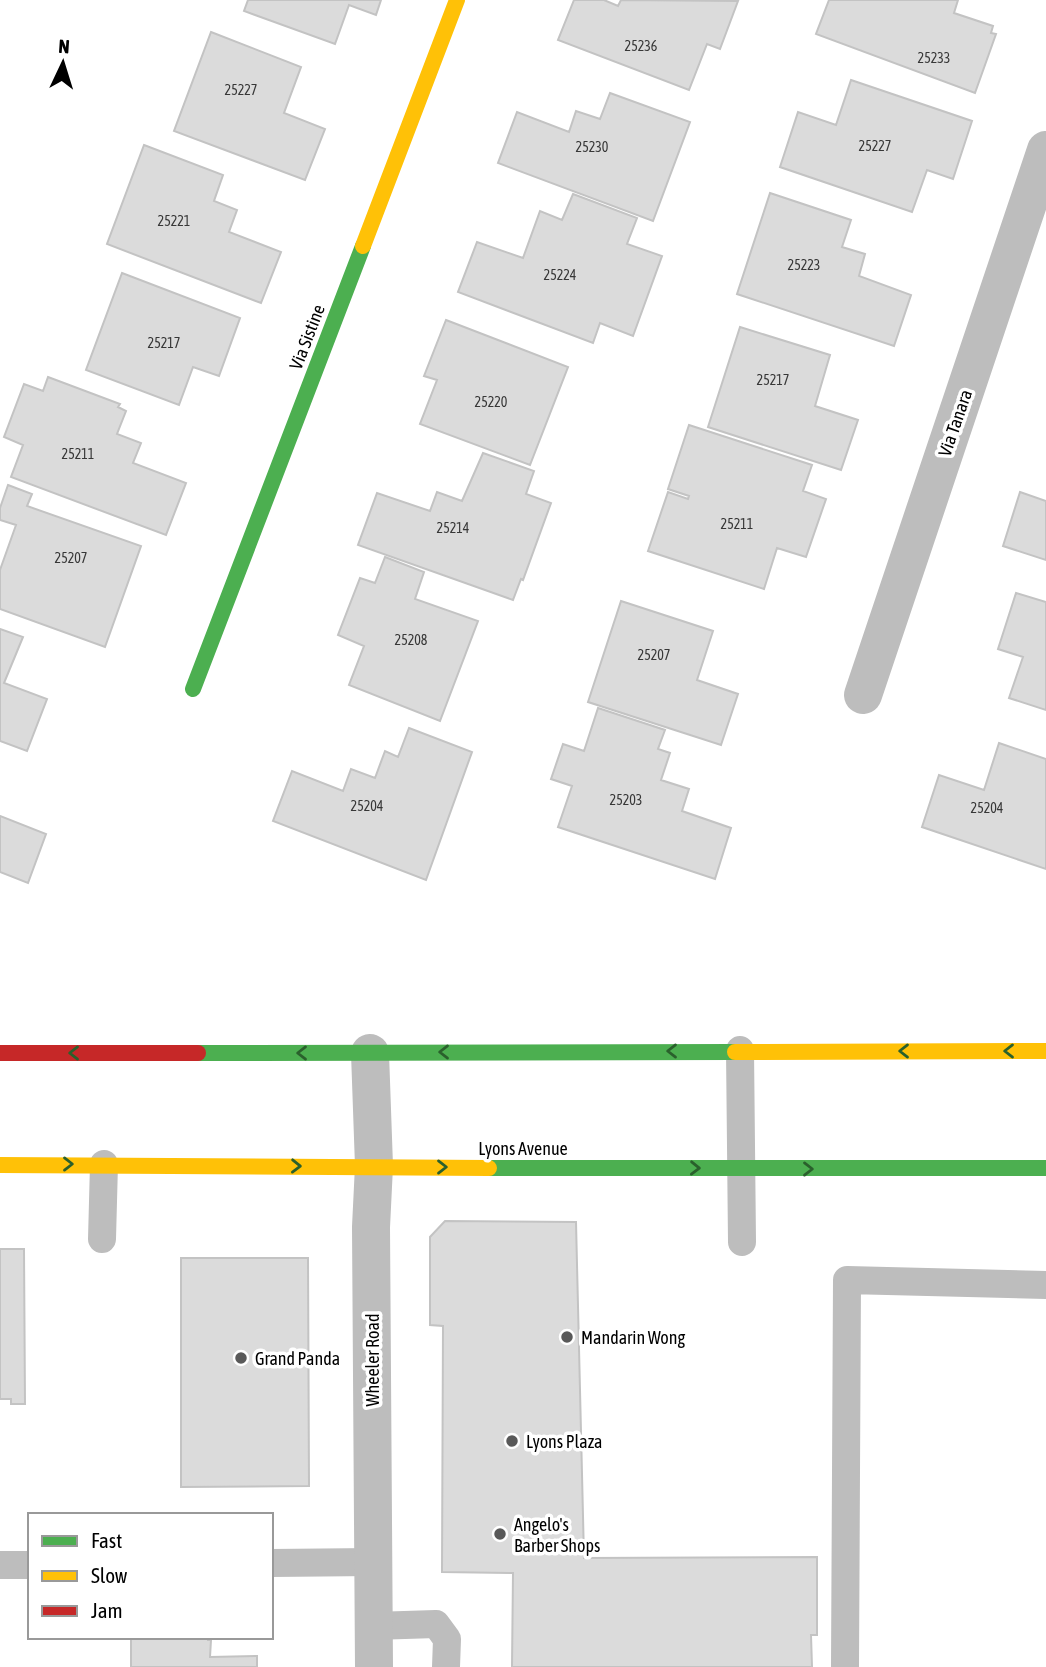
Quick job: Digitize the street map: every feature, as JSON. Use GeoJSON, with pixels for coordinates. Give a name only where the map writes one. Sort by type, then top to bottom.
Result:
{"type":"FeatureCollection","features":[{"type":"Feature","properties":{"kind":"main road","name":"Via Sistine"},"geometry":{"type":"LineString","coordinates":[[192,689],[457,0]]}},
{"type":"Feature","properties":{"kind":"main road"},"geometry":{"type":"LineString","coordinates":[[0,1053],[1046,1051]]}},
{"type":"Feature","properties":{"kind":"main road","name":"Lyons Avenue"},"geometry":{"type":"LineString","coordinates":[[0,1165],[1046,1168]]}},
{"type":"Feature","properties":{"kind":"street","name":"Via Tanara"},"geometry":{"type":"LineString","coordinates":[[863,695],[1046,150]]}},
{"type":"Feature","properties":{"kind":"street","name":"Wheeler Road"},"geometry":{"type":"LineString","coordinates":[[370,1053],[373,1166],[371,1227],[374,1667]]}},
{"type":"Feature","properties":{"kind":"lane"},"geometry":{"type":"LineString","coordinates":[[740,1050],[742,1241]]}},
{"type":"Feature","properties":{"kind":"lane"},"geometry":{"type":"LineString","coordinates":[[102,1239],[104,1164]]}},
{"type":"Feature","properties":{"kind":"lane"},"geometry":{"type":"LineString","coordinates":[[845,1667],[847,1280],[1046,1285]]}},
{"type":"Feature","properties":{"kind":"lane"},"geometry":{"type":"LineString","coordinates":[[273,1563],[373,1562]]}},
{"type":"Feature","properties":{"kind":"lane"},"geometry":{"type":"LineString","coordinates":[[0,1565],[28,1564]]}},
{"type":"Feature","properties":{"kind":"lane"},"geometry":{"type":"LineString","coordinates":[[373,1626],[436,1624],[447,1639],[446,1667]]}},
{"type":"Feature","properties":{"kind":"building"},"geometry":{"type":"Polygon","coordinates":[[[248,0],[381,0],[376,15],[349,5],[335,44],[244,11],[248,0]]]}},
{"type":"Feature","properties":{"kind":"building"},"geometry":{"type":"Polygon","coordinates":[[[574,0],[604,0],[618,6],[621,0],[738,1],[720,49],[707,44],[689,90],[558,40],[574,0]]]}},
{"type":"Feature","properties":{"kind":"building"},"geometry":{"type":"Polygon","coordinates":[[[829,0],[958,0],[954,13],[993,26],[991,33],[996,34],[975,93],[816,34],[829,0]]]}},
{"type":"Feature","properties":{"kind":"building"},"geometry":{"type":"Polygon","coordinates":[[[211,32],[301,67],[284,113],[325,129],[305,180],[174,131],[211,32]]]}},
{"type":"Feature","properties":{"kind":"building"},"geometry":{"type":"Polygon","coordinates":[[[851,80],[972,121],[953,179],[927,170],[912,212],[780,167],[798,112],[836,125],[851,80]]]}},
{"type":"Feature","properties":{"kind":"building"},"geometry":{"type":"Polygon","coordinates":[[[610,93],[690,122],[653,221],[498,163],[517,112],[569,132],[576,111],[600,119],[610,93]]]}},
{"type":"Feature","properties":{"kind":"building"},"geometry":{"type":"Polygon","coordinates":[[[144,145],[223,175],[214,201],[237,210],[229,232],[281,252],[261,303],[107,244],[144,145]]]}},
{"type":"Feature","properties":{"kind":"building"},"geometry":{"type":"Polygon","coordinates":[[[770,193],[851,220],[842,247],[865,254],[859,276],[911,295],[894,346],[737,294],[770,193]]]}},
{"type":"Feature","properties":{"kind":"building"},"geometry":{"type":"Polygon","coordinates":[[[573,194],[637,218],[627,244],[662,256],[633,336],[600,323],[593,343],[458,292],[477,242],[523,258],[540,211],[562,220],[573,194]]]}},
{"type":"Feature","properties":{"kind":"building"},"geometry":{"type":"Polygon","coordinates":[[[122,273],[240,318],[219,376],[193,367],[179,405],[86,370],[122,273]]]}},
{"type":"Feature","properties":{"kind":"building"},"geometry":{"type":"Polygon","coordinates":[[[446,320],[568,367],[530,465],[420,424],[437,380],[424,376],[446,320]]]}},
{"type":"Feature","properties":{"kind":"building"},"geometry":{"type":"Polygon","coordinates":[[[740,327],[830,355],[815,406],[858,420],[841,470],[708,427],[740,327]]]}},
{"type":"Feature","properties":{"kind":"building"},"geometry":{"type":"Polygon","coordinates":[[[48,377],[120,404],[118,407],[126,411],[117,434],[141,443],[133,463],[186,483],[166,535],[11,477],[23,445],[4,437],[24,384],[43,391],[48,377]]]}},
{"type":"Feature","properties":{"kind":"building"},"geometry":{"type":"Polygon","coordinates":[[[689,425],[812,465],[803,491],[826,499],[806,557],[777,548],[764,589],[648,551],[668,492],[688,499],[689,496],[668,489],[689,425]]]}},
{"type":"Feature","properties":{"kind":"building"},"geometry":{"type":"Polygon","coordinates":[[[483,453],[534,471],[526,494],[551,503],[513,600],[358,545],[377,493],[430,511],[437,492],[462,501],[483,453]]]}},
{"type":"Feature","properties":{"kind":"building"},"geometry":{"type":"Polygon","coordinates":[[[8,485],[32,494],[27,506],[141,546],[105,647],[0,609],[0,570],[16,525],[0,520],[0,508],[8,485]]]}},
{"type":"Feature","properties":{"kind":"building"},"geometry":{"type":"Polygon","coordinates":[[[1020,492],[1046,501],[1046,560],[1003,546],[1020,492]]]}},
{"type":"Feature","properties":{"kind":"building"},"geometry":{"type":"Polygon","coordinates":[[[385,557],[424,572],[415,599],[478,621],[440,721],[349,685],[364,646],[338,635],[360,578],[375,583],[385,557]]]}},
{"type":"Feature","properties":{"kind":"building"},"geometry":{"type":"Polygon","coordinates":[[[1016,593],[1046,602],[1046,710],[1009,698],[1023,657],[998,649],[1016,593]]]}},
{"type":"Feature","properties":{"kind":"building"},"geometry":{"type":"Polygon","coordinates":[[[621,601],[713,631],[697,680],[738,694],[721,745],[588,702],[621,601]]]}},
{"type":"Feature","properties":{"kind":"building"},"geometry":{"type":"Polygon","coordinates":[[[0,629],[23,637],[4,683],[47,699],[27,751],[0,741],[0,629]]]}},
{"type":"Feature","properties":{"kind":"building"},"geometry":{"type":"Polygon","coordinates":[[[598,708],[665,730],[658,749],[670,753],[661,780],[689,789],[682,811],[731,828],[715,879],[558,827],[572,786],[551,779],[563,744],[584,751],[598,708]]]}},
{"type":"Feature","properties":{"kind":"building"},"geometry":{"type":"Polygon","coordinates":[[[409,728],[472,752],[426,880],[273,821],[292,771],[343,791],[351,769],[375,778],[385,751],[398,757],[409,728]]]}},
{"type":"Feature","properties":{"kind":"building"},"geometry":{"type":"Polygon","coordinates":[[[999,743],[1046,759],[1046,869],[922,827],[939,775],[984,790],[999,743]]]}},
{"type":"Feature","properties":{"kind":"building"},"geometry":{"type":"Polygon","coordinates":[[[0,816],[46,834],[28,883],[0,872],[0,816]]]}},
{"type":"Feature","properties":{"kind":"building","name":"Lyons Plaza"},"geometry":{"type":"Polygon","coordinates":[[[445,1221],[576,1222],[584,1558],[817,1557],[817,1635],[811,1635],[812,1667],[512,1667],[513,1573],[442,1572],[443,1326],[430,1325],[430,1237],[445,1221]]]}},
{"type":"Feature","properties":{"kind":"building"},"geometry":{"type":"Polygon","coordinates":[[[0,1249],[24,1249],[25,1404],[11,1404],[11,1399],[0,1399],[0,1249]]]}},
{"type":"Feature","properties":{"kind":"building"},"geometry":{"type":"Polygon","coordinates":[[[181,1258],[308,1258],[309,1486],[181,1487],[181,1258]]]}},
{"type":"Feature","properties":{"kind":"building"},"geometry":{"type":"Polygon","coordinates":[[[131,1639],[208,1639],[211,1640],[210,1657],[257,1656],[257,1667],[131,1667],[131,1639]]]}},
{"type":"Feature","properties":{"kind":"traffic: fast"},"geometry":{"type":"LineString","coordinates":[[193,689],[363,246]]}},
{"type":"Feature","properties":{"kind":"traffic: fast"},"geometry":{"type":"LineString","coordinates":[[198,1053],[735,1052]]}},
{"type":"Feature","properties":{"kind":"traffic: fast"},"geometry":{"type":"LineString","coordinates":[[489,1168],[1046,1168]]}},
{"type":"Feature","properties":{"kind":"traffic: slow"},"geometry":{"type":"LineString","coordinates":[[363,246],[457,0]]}},
{"type":"Feature","properties":{"kind":"traffic: slow"},"geometry":{"type":"LineString","coordinates":[[735,1052],[1046,1051]]}},
{"type":"Feature","properties":{"kind":"traffic: slow"},"geometry":{"type":"LineString","coordinates":[[0,1165],[489,1168]]}},
{"type":"Feature","properties":{"kind":"traffic: jam"},"geometry":{"type":"LineString","coordinates":[[0,1053],[198,1053]]}},
{"type":"Feature","properties":{"kind":"place","name":"Mandarin Wong"},"geometry":{"type":"Point","coordinates":[567,1337]}},
{"type":"Feature","properties":{"kind":"place","name":"Grand Panda"},"geometry":{"type":"Point","coordinates":[241,1358]}},
{"type":"Feature","properties":{"kind":"place","name":"Lyons Plaza"},"geometry":{"type":"Point","coordinates":[512,1441]}},
{"type":"Feature","properties":{"kind":"place","name":"Angelo's Barber Shops"},"geometry":{"type":"Point","coordinates":[500,1534]}}]}
